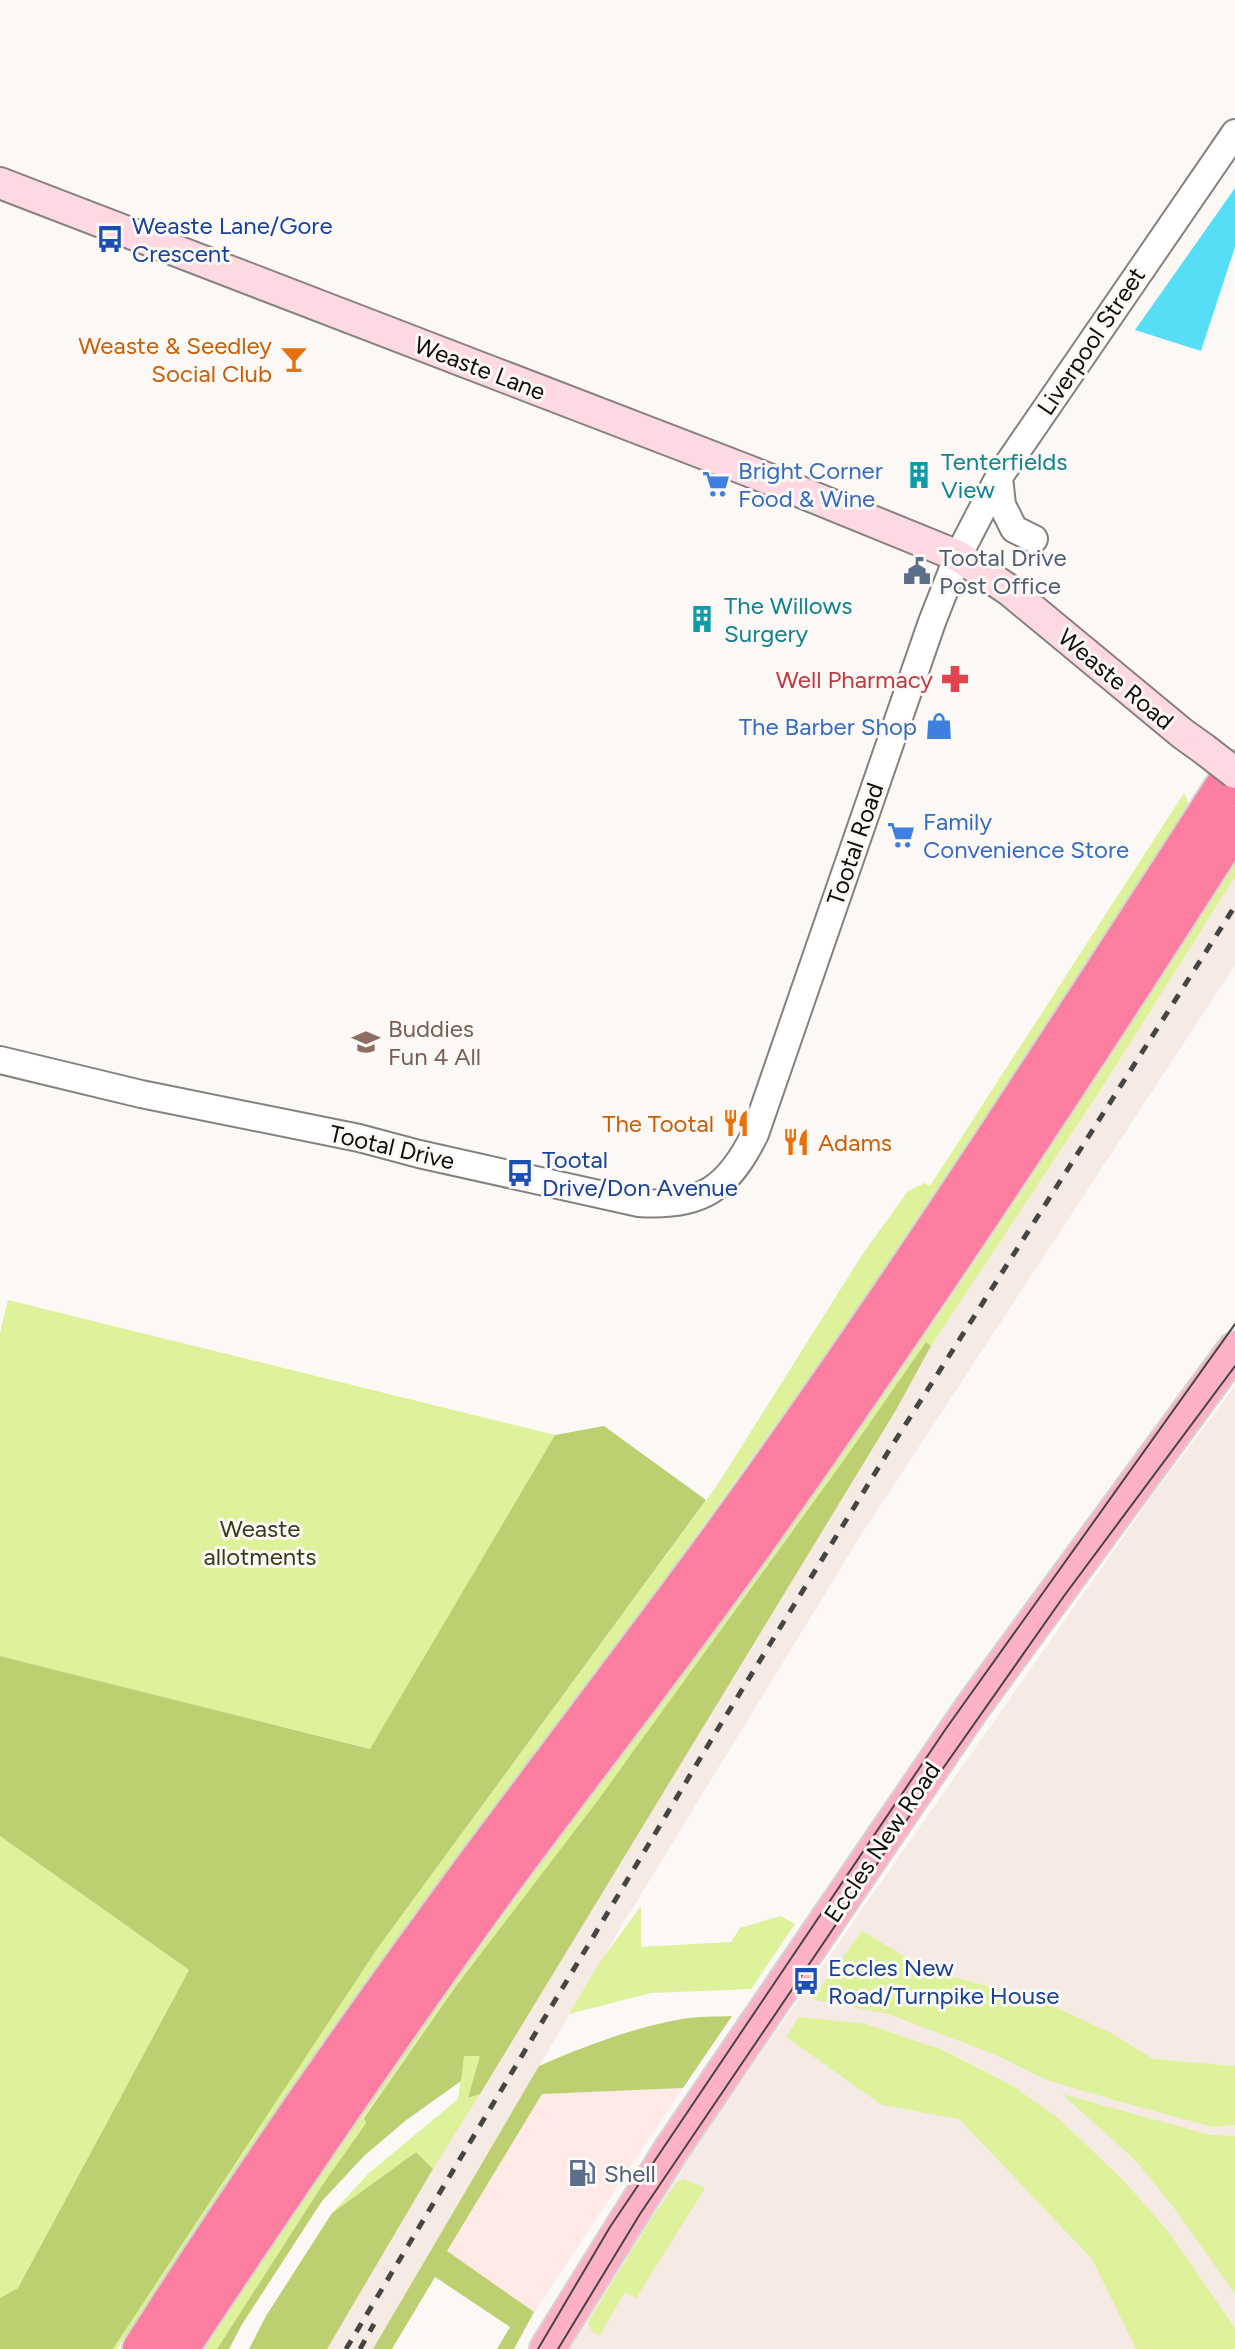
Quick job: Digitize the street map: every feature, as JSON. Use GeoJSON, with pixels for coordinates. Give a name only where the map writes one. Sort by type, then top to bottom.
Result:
{"type":"FeatureCollection","features":[{"type":"Feature","properties":{"kind":"highway"},"geometry":{"type":"LineString","coordinates":[[142,2349],[374,2007],[719,1539],[887,1302],[1235,771]]}},
{"type":"Feature","properties":{"kind":"highway"},"geometry":{"type":"LineString","coordinates":[[179,2349],[394,2031],[713,1600],[887,1356],[1046,1118],[1235,825]]}},
{"type":"Feature","properties":{"kind":"main road","name":"Weaste Lane"},"geometry":{"type":"LineString","coordinates":[[0,183],[749,471],[958,556]]}},
{"type":"Feature","properties":{"kind":"main road","name":"Weaste Road"},"geometry":{"type":"LineString","coordinates":[[958,556],[1009,590],[1183,734],[1235,771]]}},
{"type":"Feature","properties":{"kind":"main road","name":"Eccles New Road"},"geometry":{"type":"LineString","coordinates":[[547,2349],[663,2161],[972,1708],[1235,1349]]}},
{"type":"Feature","properties":{"kind":"street","name":"Liverpool Street"},"geometry":{"type":"LineString","coordinates":[[958,556],[999,477],[1235,133]]}},
{"type":"Feature","properties":{"kind":"street"},"geometry":{"type":"LineString","coordinates":[[999,477],[1002,505],[1014,529],[1034,539]]}},
{"type":"Feature","properties":{"kind":"street","name":"Tootal Road"},"geometry":{"type":"LineString","coordinates":[[755,1134],[927,636],[958,556]]}},
{"type":"Feature","properties":{"kind":"street","name":"Tootal Drive"},"geometry":{"type":"LineString","coordinates":[[0,1060],[639,1203],[666,1205],[688,1201],[709,1191],[726,1180],[744,1157],[755,1134]]}},
{"type":"Feature","properties":{"kind":"shaded area"},"geometry":{"type":"Polygon","coordinates":[[[1235,877],[1235,965],[861,1535],[621,1927],[373,2349],[327,2349],[433,2169],[896,1410],[931,1346],[1103,1086],[1235,877]]]}},
{"type":"Feature","properties":{"kind":"shaded area"},"geometry":{"type":"Polygon","coordinates":[[[1235,1386],[1235,2349],[569,2349],[642,2223],[1154,1493],[1235,1386]]]}},
{"type":"Feature","properties":{"kind":"shaded area"},"geometry":{"type":"Polygon","coordinates":[[[683,2088],[534,2312],[447,2251],[542,2094],[683,2088]]]}},
{"type":"Feature","properties":{"kind":"green space"},"geometry":{"type":"Polygon","coordinates":[[[1184,793],[1189,805],[935,1196],[646,1605],[398,1938],[117,2349],[113,2349],[377,1949],[716,1487],[862,1255],[908,1191],[925,1183],[930,1186],[1184,793]]]}},
{"type":"Feature","properties":{"kind":"green space"},"geometry":{"type":"Polygon","coordinates":[[[1235,862],[1235,877],[1103,1086],[931,1346],[926,1342],[595,1804],[456,1986],[364,2117],[366,2123],[217,2349],[204,2349],[279,2234],[436,2008],[762,1564],[944,1308],[1235,862]]]}},
{"type":"Feature","properties":{"kind":"green space","name":"Weaste allotments"},"geometry":{"type":"Polygon","coordinates":[[[8,1300],[555,1435],[371,1749],[0,1656],[0,1333],[8,1300]]]}},
{"type":"Feature","properties":{"kind":"green space"},"geometry":{"type":"Polygon","coordinates":[[[926,1342],[931,1346],[896,1410],[480,2094],[468,2098],[480,2056],[464,2056],[461,2081],[405,2121],[364,2156],[322,2201],[229,2349],[217,2349],[366,2123],[364,2118],[456,1986],[595,1804],[926,1342]]]}},
{"type":"Feature","properties":{"kind":"green space"},"geometry":{"type":"Polygon","coordinates":[[[604,1426],[706,1500],[377,1949],[113,2349],[0,2349],[0,2298],[18,2288],[189,1970],[0,1836],[0,1656],[370,1749],[555,1435],[604,1426]]]}},
{"type":"Feature","properties":{"kind":"green space"},"geometry":{"type":"Polygon","coordinates":[[[0,1836],[189,1970],[18,2288],[0,2298],[0,1836]]]}},
{"type":"Feature","properties":{"kind":"green space"},"geometry":{"type":"Polygon","coordinates":[[[641,1906],[641,1947],[731,1942],[740,1928],[781,1916],[795,1924],[751,1989],[651,1993],[569,2014],[600,1962],[641,1906]]]}},
{"type":"Feature","properties":{"kind":"green space"},"geometry":{"type":"Polygon","coordinates":[[[862,1931],[909,1959],[954,1977],[1042,2001],[1113,2034],[1153,2059],[1235,2066],[1235,2125],[1213,2127],[1114,2100],[1044,2079],[994,2054],[888,2014],[812,1999],[862,1931]]]}},
{"type":"Feature","properties":{"kind":"green space"},"geometry":{"type":"Polygon","coordinates":[[[732,2016],[683,2088],[542,2094],[447,2251],[534,2312],[514,2349],[497,2349],[510,2327],[435,2277],[392,2349],[373,2349],[539,2066],[645,2027],[688,2018],[732,2016]]]}},
{"type":"Feature","properties":{"kind":"green space"},"geometry":{"type":"Polygon","coordinates":[[[799,2017],[866,2024],[940,2049],[1013,2086],[1058,2118],[1122,2179],[1167,2230],[1235,2328],[1235,2349],[1136,2349],[1092,2259],[959,2119],[882,2105],[786,2037],[799,2017]]]}},
{"type":"Feature","properties":{"kind":"green space"},"geometry":{"type":"Polygon","coordinates":[[[464,2056],[481,2056],[469,2098],[480,2094],[433,2169],[416,2152],[332,2213],[369,2173],[458,2099],[464,2056]]]}},
{"type":"Feature","properties":{"kind":"green space"},"geometry":{"type":"Polygon","coordinates":[[[1062,2094],[1210,2135],[1235,2136],[1235,2294],[1174,2208],[1136,2161],[1062,2094]]]}},
{"type":"Feature","properties":{"kind":"green space"},"geometry":{"type":"Polygon","coordinates":[[[416,2152],[433,2169],[327,2349],[249,2349],[266,2316],[332,2213],[416,2152]]]}},
{"type":"Feature","properties":{"kind":"green space"},"geometry":{"type":"Polygon","coordinates":[[[683,2179],[704,2190],[636,2298],[625,2292],[599,2336],[591,2330],[588,2322],[650,2221],[676,2183],[683,2179]]]}},
{"type":"Feature","properties":{"kind":"water"},"geometry":{"type":"Polygon","coordinates":[[[1235,188],[1235,247],[1201,351],[1135,330],[1235,188]]]}},
{"type":"Feature","properties":{"kind":"tram line"},"geometry":{"type":"LineString","coordinates":[[538,2349],[610,2227],[945,1730],[1235,1324]]}},
{"type":"Feature","properties":{"kind":"tram line"},"geometry":{"type":"LineString","coordinates":[[558,2349],[640,2214],[906,1821],[1064,1596],[1235,1366]]}},
{"type":"Feature","properties":{"kind":"railway"},"geometry":{"type":"LineString","coordinates":[[346,2349],[716,1732],[888,1452],[1235,906]]}},
{"type":"Feature","properties":{"kind":"railway"},"geometry":{"type":"LineString","coordinates":[[360,2349],[374,2324]]}},
{"type":"Feature","properties":{"kind":"place","name":"Weaste Lane/Gore Crescent"},"geometry":{"type":"Point","coordinates":[110,239]}},
{"type":"Feature","properties":{"kind":"place","name":"Weaste & Seedley Social Club"},"geometry":{"type":"Point","coordinates":[294,359]}},
{"type":"Feature","properties":{"kind":"place","name":"Tenterfields View"},"geometry":{"type":"Point","coordinates":[919,475]}},
{"type":"Feature","properties":{"kind":"place","name":"Bright Corner Food & Wine"},"geometry":{"type":"Point","coordinates":[716,484]}},
{"type":"Feature","properties":{"kind":"place","name":"Tootal Drive Post Office"},"geometry":{"type":"Point","coordinates":[917,571]}},
{"type":"Feature","properties":{"kind":"place","name":"The Willows Surgery"},"geometry":{"type":"Point","coordinates":[702,619]}},
{"type":"Feature","properties":{"kind":"place","name":"Well Pharmacy"},"geometry":{"type":"Point","coordinates":[955,679]}},
{"type":"Feature","properties":{"kind":"place","name":"The Barber Shop"},"geometry":{"type":"Point","coordinates":[939,726]}},
{"type":"Feature","properties":{"kind":"place","name":"Family Convenience Store"},"geometry":{"type":"Point","coordinates":[901,835]}},
{"type":"Feature","properties":{"kind":"place","name":"Buddies Fun 4 All"},"geometry":{"type":"Point","coordinates":[366,1042]}},
{"type":"Feature","properties":{"kind":"place","name":"The Tootal"},"geometry":{"type":"Point","coordinates":[736,1123]}},
{"type":"Feature","properties":{"kind":"place","name":"Adams"},"geometry":{"type":"Point","coordinates":[796,1142]}},
{"type":"Feature","properties":{"kind":"place","name":"Tootal Drive/Don Avenue"},"geometry":{"type":"Point","coordinates":[520,1173]}},
{"type":"Feature","properties":{"kind":"place","name":"Eccles New Road/Turnpike House"},"geometry":{"type":"Point","coordinates":[806,1981]}},
{"type":"Feature","properties":{"kind":"place","name":"Shell"},"geometry":{"type":"Point","coordinates":[582,2173]}}]}
